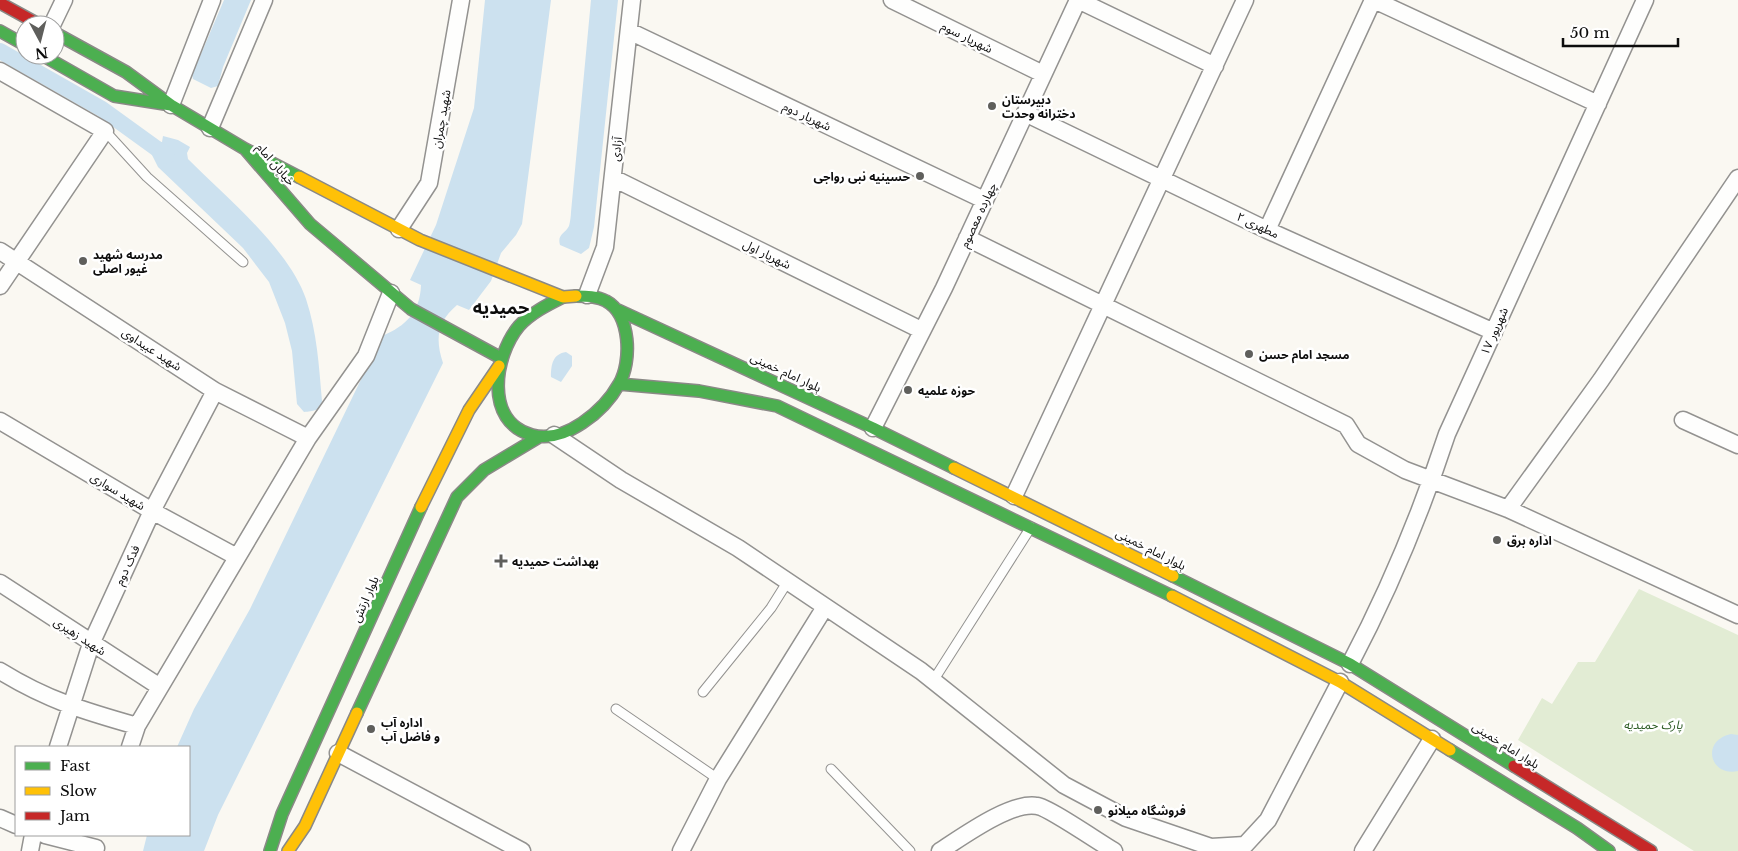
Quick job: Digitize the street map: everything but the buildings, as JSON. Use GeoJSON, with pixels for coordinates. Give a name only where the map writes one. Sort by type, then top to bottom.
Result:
{"type":"FeatureCollection","features":[{"type":"Feature","properties":{"kind":"main road"},"geometry":{"type":"LineString","coordinates":[[0,3],[22,15]]}},
{"type":"Feature","properties":{"kind":"main road"},"geometry":{"type":"LineString","coordinates":[[0,31],[15,40]]}},
{"type":"Feature","properties":{"kind":"main road"},"geometry":{"type":"LineString","coordinates":[[65,38],[126,72],[171,105],[244,149]]}},
{"type":"Feature","properties":{"kind":"main road"},"geometry":{"type":"LineString","coordinates":[[60,65],[114,96],[171,105]]}},
{"type":"Feature","properties":{"kind":"main road","name":"خیابان امام"},"geometry":{"type":"LineString","coordinates":[[244,149],[420,240],[563,297]]}},
{"type":"Feature","properties":{"kind":"main road","name":"خیابان امام"},"geometry":{"type":"LineString","coordinates":[[244,149],[310,224],[410,309],[443,326],[500,362]]}},
{"type":"Feature","properties":{"kind":"main road"},"geometry":{"type":"LineString","coordinates":[[288,851],[305,826],[457,497],[484,470],[546,436],[570,429],[595,413],[619,384],[626,362],[623,321],[618,310],[609,302],[587,295],[563,297],[530,317],[510,341],[500,362],[497,382],[499,397],[504,410],[517,429],[546,436]]}},
{"type":"Feature","properties":{"kind":"main road","name":"بلوار امام خمینی"},"geometry":{"type":"LineString","coordinates":[[618,310],[873,428],[1014,496],[1350,664],[1651,851]]}},
{"type":"Feature","properties":{"kind":"main road","name":"بلوار ارتش"},"geometry":{"type":"LineString","coordinates":[[270,851],[282,814],[427,494],[469,410],[500,362]]}},
{"type":"Feature","properties":{"kind":"main road"},"geometry":{"type":"LineString","coordinates":[[619,384],[646,384],[721,392],[777,406],[1122,571],[1340,682],[1576,828],[1609,851]]}},
{"type":"Feature","properties":{"kind":"street"},"geometry":{"type":"LineString","coordinates":[[57,15],[64,0]]}},
{"type":"Feature","properties":{"kind":"street"},"geometry":{"type":"LineString","coordinates":[[171,105],[212,0]]}},
{"type":"Feature","properties":{"kind":"street"},"geometry":{"type":"LineString","coordinates":[[210,128],[264,0]]}},
{"type":"Feature","properties":{"kind":"street","name":"شهید چمران"},"geometry":{"type":"LineString","coordinates":[[398,229],[429,183],[461,0]]}},
{"type":"Feature","properties":{"kind":"street","name":"آزادی"},"geometry":{"type":"LineString","coordinates":[[587,295],[605,247],[632,0]]}},
{"type":"Feature","properties":{"kind":"street","name":"شهریار سوم"},"geometry":{"type":"LineString","coordinates":[[892,0],[1043,74]]}},
{"type":"Feature","properties":{"kind":"street"},"geometry":{"type":"LineString","coordinates":[[1078,0],[1215,66]]}},
{"type":"Feature","properties":{"kind":"street","name":"چهارده معصوم"},"geometry":{"type":"LineString","coordinates":[[873,428],[967,238],[1078,0]]}},
{"type":"Feature","properties":{"kind":"street"},"geometry":{"type":"LineString","coordinates":[[1014,496],[1245,0]]}},
{"type":"Feature","properties":{"kind":"street"},"geometry":{"type":"LineString","coordinates":[[1267,230],[1374,0],[1598,104]]}},
{"type":"Feature","properties":{"kind":"street","name":"۱۷ شهریور"},"geometry":{"type":"LineString","coordinates":[[1350,664],[1380,608],[1448,434],[1645,0]]}},
{"type":"Feature","properties":{"kind":"street","name":"شهریار دوم"},"geometry":{"type":"LineString","coordinates":[[629,31],[984,200]]}},
{"type":"Feature","properties":{"kind":"street"},"geometry":{"type":"LineString","coordinates":[[0,71],[104,131],[18,262],[0,286]]}},
{"type":"Feature","properties":{"kind":"street","name":"مطهری ۲"},"geometry":{"type":"LineString","coordinates":[[1025,113],[1267,230],[1494,332]]}},
{"type":"Feature","properties":{"kind":"street","name":"شهریار اول"},"geometry":{"type":"LineString","coordinates":[[612,178],[921,330]]}},
{"type":"Feature","properties":{"kind":"street"},"geometry":{"type":"LineString","coordinates":[[1508,509],[1601,380],[1738,178]]}},
{"type":"Feature","properties":{"kind":"street"},"geometry":{"type":"LineString","coordinates":[[967,238],[1346,425],[1358,444],[1406,470],[1508,509],[1738,615]]}},
{"type":"Feature","properties":{"kind":"street","name":"شهید عبیداوی"},"geometry":{"type":"LineString","coordinates":[[0,252],[215,391],[308,438]]}},
{"type":"Feature","properties":{"kind":"street"},"geometry":{"type":"LineString","coordinates":[[130,746],[137,726],[308,438],[366,356],[392,293]]}},
{"type":"Feature","properties":{"kind":"street","name":"فدک دوم"},"geometry":{"type":"LineString","coordinates":[[58,746],[91,644],[152,511],[215,391]]}},
{"type":"Feature","properties":{"kind":"street"},"geometry":{"type":"LineString","coordinates":[[1683,420],[1738,444]]}},
{"type":"Feature","properties":{"kind":"street","name":"شهید سواری"},"geometry":{"type":"LineString","coordinates":[[0,422],[152,511],[237,557]]}},
{"type":"Feature","properties":{"kind":"street"},"geometry":{"type":"LineString","coordinates":[[546,436],[738,548],[825,606],[933,681],[1064,784],[1126,818],[1211,846],[1239,848],[1268,820],[1340,682]]}},
{"type":"Feature","properties":{"kind":"street","name":"شهید زهیری"},"geometry":{"type":"LineString","coordinates":[[0,582],[91,644],[160,687]]}},
{"type":"Feature","properties":{"kind":"street"},"geometry":{"type":"LineString","coordinates":[[681,851],[718,779],[825,606]]}},
{"type":"Feature","properties":{"kind":"street"},"geometry":{"type":"LineString","coordinates":[[0,671],[29,689],[70,707],[137,726]]}},
{"type":"Feature","properties":{"kind":"street"},"geometry":{"type":"LineString","coordinates":[[1363,851],[1432,739]]}},
{"type":"Feature","properties":{"kind":"street"},"geometry":{"type":"LineString","coordinates":[[338,754],[522,851]]}},
{"type":"Feature","properties":{"kind":"street"},"geometry":{"type":"LineString","coordinates":[[940,851],[987,821],[1023,806],[1038,806],[1114,851]]}},
{"type":"Feature","properties":{"kind":"street"},"geometry":{"type":"LineString","coordinates":[[0,818],[15,825]]}},
{"type":"Feature","properties":{"kind":"street"},"geometry":{"type":"LineString","coordinates":[[30,851],[33,836]]}},
{"type":"Feature","properties":{"kind":"street"},"geometry":{"type":"LineString","coordinates":[[50,836],[98,845]]}},
{"type":"Feature","properties":{"kind":"lane"},"geometry":{"type":"LineString","coordinates":[[104,131],[147,177],[243,262]]}},
{"type":"Feature","properties":{"kind":"lane"},"geometry":{"type":"LineString","coordinates":[[933,681],[1031,527]]}},
{"type":"Feature","properties":{"kind":"lane"},"geometry":{"type":"LineString","coordinates":[[703,692],[771,608],[788,582]]}},
{"type":"Feature","properties":{"kind":"lane"},"geometry":{"type":"LineString","coordinates":[[616,709],[718,779]]}},
{"type":"Feature","properties":{"kind":"lane"},"geometry":{"type":"LineString","coordinates":[[831,769],[910,851]]}},
{"type":"Feature","properties":{"kind":"green space","name":"پارک حمیدیه"},"geometry":{"type":"Polygon","coordinates":[[[1639,589],[1738,635],[1738,851],[1694,851],[1518,740],[1542,698],[1552,704],[1578,662],[1595,662],[1639,589]]]}},
{"type":"Feature","properties":{"kind":"water"},"geometry":{"type":"Polygon","coordinates":[[[224,0],[251,0],[223,67],[218,86],[211,88],[193,79],[191,70],[198,61],[224,0]]]}},
{"type":"Feature","properties":{"kind":"water"},"geometry":{"type":"Polygon","coordinates":[[[485,0],[551,0],[522,224],[516,235],[501,253],[491,281],[469,310],[457,305],[445,318],[439,339],[443,363],[218,815],[204,851],[143,851],[147,836],[190,836],[190,746],[177,746],[194,709],[250,609],[382,336],[405,323],[415,310],[421,285],[410,280],[436,225],[474,108],[485,0]]]}},
{"type":"Feature","properties":{"kind":"water"},"geometry":{"type":"Polygon","coordinates":[[[591,0],[618,0],[594,227],[589,248],[581,254],[560,245],[559,241],[560,236],[569,226],[571,217],[591,0]]]}},
{"type":"Feature","properties":{"kind":"water"},"geometry":{"type":"Polygon","coordinates":[[[163,136],[178,140],[190,147],[187,153],[188,159],[271,242],[298,280],[310,311],[317,349],[322,401],[320,407],[316,410],[304,412],[297,404],[292,351],[285,323],[269,282],[243,248],[158,167],[148,147],[152,141],[162,142],[163,136]]]}},
{"type":"Feature","properties":{"kind":"water"},"geometry":{"type":"Polygon","coordinates":[[[566,352],[572,356],[572,366],[561,382],[551,377],[552,368],[556,357],[566,352]]]}},
{"type":"Feature","properties":{"kind":"water"},"geometry":{"type":"Polygon","coordinates":[[[1731,734],[1738,735],[1738,771],[1720,769],[1712,757],[1715,743],[1731,734]]]}},
{"type":"Feature","properties":{"kind":"waterway"},"geometry":{"type":"LineString","coordinates":[[0,51],[102,109],[167,156]]}},
{"type":"Feature","properties":{"kind":"traffic: fast"},"geometry":{"type":"LineString","coordinates":[[0,31],[15,39]]}},
{"type":"Feature","properties":{"kind":"traffic: fast"},"geometry":{"type":"LineString","coordinates":[[60,65],[114,96],[171,105],[126,72],[65,38]]}},
{"type":"Feature","properties":{"kind":"traffic: fast"},"geometry":{"type":"LineString","coordinates":[[171,105],[245,149]]}},
{"type":"Feature","properties":{"kind":"traffic: fast"},"geometry":{"type":"LineString","coordinates":[[299,177],[245,149],[310,224],[411,309],[501,358]]}},
{"type":"Feature","properties":{"kind":"traffic: fast"},"geometry":{"type":"LineString","coordinates":[[563,297],[534,313],[519,326],[510,339],[499,370],[498,387],[500,403],[506,417],[517,428],[532,435],[557,435],[582,423],[604,405],[623,375],[626,364],[627,339],[625,327],[620,316],[614,307],[603,299],[576,296]]}},
{"type":"Feature","properties":{"kind":"traffic: fast"},"geometry":{"type":"LineString","coordinates":[[618,310],[873,428],[954,468]]}},
{"type":"Feature","properties":{"kind":"traffic: fast"},"geometry":{"type":"LineString","coordinates":[[619,384],[699,391],[777,406],[1172,596]]}},
{"type":"Feature","properties":{"kind":"traffic: fast"},"geometry":{"type":"LineString","coordinates":[[357,713],[457,497],[484,470],[539,437]]}},
{"type":"Feature","properties":{"kind":"traffic: fast"},"geometry":{"type":"LineString","coordinates":[[270,851],[282,814],[421,507]]}},
{"type":"Feature","properties":{"kind":"traffic: fast"},"geometry":{"type":"LineString","coordinates":[[1173,576],[1350,664],[1514,766]]}},
{"type":"Feature","properties":{"kind":"traffic: fast"},"geometry":{"type":"LineString","coordinates":[[1450,750],[1577,828],[1609,851]]}},
{"type":"Feature","properties":{"kind":"traffic: slow"},"geometry":{"type":"LineString","coordinates":[[299,177],[420,240],[563,297],[576,296]]}},
{"type":"Feature","properties":{"kind":"traffic: slow"},"geometry":{"type":"LineString","coordinates":[[421,507],[469,410],[499,366]]}},
{"type":"Feature","properties":{"kind":"traffic: slow"},"geometry":{"type":"LineString","coordinates":[[954,468],[1173,576]]}},
{"type":"Feature","properties":{"kind":"traffic: slow"},"geometry":{"type":"LineString","coordinates":[[1172,596],[1340,682],[1450,750]]}},
{"type":"Feature","properties":{"kind":"traffic: slow"},"geometry":{"type":"LineString","coordinates":[[288,851],[305,826],[357,713]]}},
{"type":"Feature","properties":{"kind":"traffic: jam"},"geometry":{"type":"LineString","coordinates":[[0,3],[22,15]]}},
{"type":"Feature","properties":{"kind":"traffic: jam"},"geometry":{"type":"LineString","coordinates":[[1514,766],[1651,851]]}},
{"type":"Feature","properties":{"kind":"place","name":"دبیرستان دخترانه وحدت"},"geometry":{"type":"Point","coordinates":[992,106]}},
{"type":"Feature","properties":{"kind":"place","name":"حسینیه نبی رواجی"},"geometry":{"type":"Point","coordinates":[920,176]}},
{"type":"Feature","properties":{"kind":"place","name":"مدرسه شهید غیور اصلی"},"geometry":{"type":"Point","coordinates":[83,261]}},
{"type":"Feature","properties":{"kind":"place","name":"مسجد امام حسن"},"geometry":{"type":"Point","coordinates":[1249,354]}},
{"type":"Feature","properties":{"kind":"place","name":"حوزه علمیه"},"geometry":{"type":"Point","coordinates":[908,390]}},
{"type":"Feature","properties":{"kind":"place","name":"اداره برق"},"geometry":{"type":"Point","coordinates":[1497,540]}},
{"type":"Feature","properties":{"kind":"place","name":"بهداشت حمیدیه"},"geometry":{"type":"Point","coordinates":[501,561]}},
{"type":"Feature","properties":{"kind":"place","name":"اداره آب و فاضل آب"},"geometry":{"type":"Point","coordinates":[371,729]}},
{"type":"Feature","properties":{"kind":"place","name":"فروشگاه میلانو"},"geometry":{"type":"Point","coordinates":[1098,810]}},
{"type":"Feature","properties":{"kind":"district","name":"حمیدیه"},"geometry":{"type":"Point","coordinates":[501,308]}}]}
